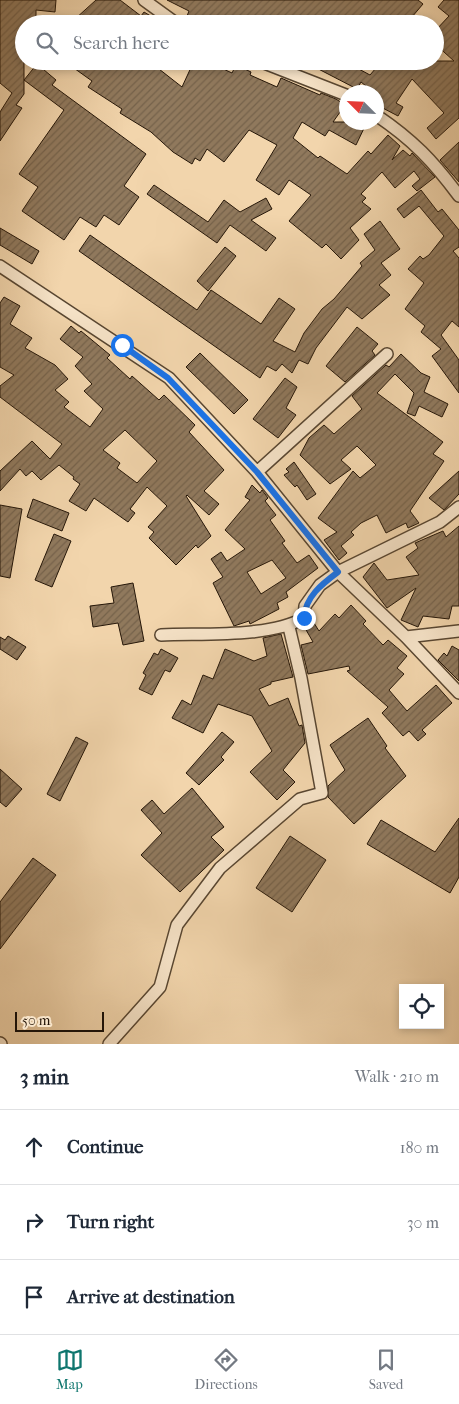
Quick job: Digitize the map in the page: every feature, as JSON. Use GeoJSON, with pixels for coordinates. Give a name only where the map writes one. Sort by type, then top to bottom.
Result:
{"type":"FeatureCollection","features":[{"type":"Feature","properties":{"kind":"street"},"geometry":{"type":"LineString","coordinates":[[144,0],[165,15]]}},
{"type":"Feature","properties":{"kind":"street"},"geometry":{"type":"LineString","coordinates":[[283,70],[339,91]]}},
{"type":"Feature","properties":{"kind":"street"},"geometry":{"type":"LineString","coordinates":[[384,121],[412,140],[441,172],[459,196]]}},
{"type":"Feature","properties":{"kind":"street"},"geometry":{"type":"LineString","coordinates":[[0,266],[122,345],[168,378],[257,472],[338,572],[406,637],[459,693]]}},
{"type":"Feature","properties":{"kind":"street"},"geometry":{"type":"LineString","coordinates":[[257,472],[386,354]]}},
{"type":"Feature","properties":{"kind":"street"},"geometry":{"type":"LineString","coordinates":[[161,635],[262,631],[289,627],[304,618],[305,606],[320,585],[338,572],[440,522],[459,508]]}},
{"type":"Feature","properties":{"kind":"street"},"geometry":{"type":"LineString","coordinates":[[109,1044],[160,987],[177,925],[220,868],[300,799],[322,793],[301,678],[289,627]]}},
{"type":"Feature","properties":{"kind":"street"},"geometry":{"type":"LineString","coordinates":[[406,637],[459,631]]}},
{"type":"Feature","properties":{"kind":"building"},"geometry":{"type":"Polygon","coordinates":[[[0,0],[56,0],[55,12],[36,10],[36,15],[15,15],[15,70],[24,70],[24,94],[16,105],[22,108],[0,141],[0,112],[12,93],[0,83],[0,0]]]}},
{"type":"Feature","properties":{"kind":"building"},"geometry":{"type":"Polygon","coordinates":[[[96,0],[120,0],[140,15],[79,15],[96,0]]]}},
{"type":"Feature","properties":{"kind":"building"},"geometry":{"type":"Polygon","coordinates":[[[167,0],[418,0],[423,4],[414,15],[187,15],[189,11],[167,0]]]}},
{"type":"Feature","properties":{"kind":"building"},"geometry":{"type":"Polygon","coordinates":[[[444,0],[459,0],[459,118],[436,139],[427,128],[444,113],[412,79],[396,103],[403,107],[398,116],[384,109],[384,85],[365,85],[361,82],[359,85],[349,85],[320,70],[361,70],[370,75],[374,70],[444,70],[444,61],[454,61],[444,52],[444,21],[449,16],[438,7],[444,0]]]}},
{"type":"Feature","properties":{"kind":"building"},"geometry":{"type":"Polygon","coordinates":[[[32,70],[44,70],[56,80],[52,85],[146,154],[124,186],[139,197],[119,225],[104,215],[96,227],[80,217],[64,240],[22,211],[38,187],[19,174],[64,110],[24,80],[32,70]]]}},
{"type":"Feature","properties":{"kind":"building"},"geometry":{"type":"Polygon","coordinates":[[[77,70],[160,70],[182,87],[190,70],[226,70],[232,73],[234,70],[247,70],[251,72],[250,75],[277,87],[281,78],[339,101],[339,114],[333,122],[339,122],[339,130],[363,130],[356,145],[329,130],[325,136],[302,122],[293,138],[318,158],[320,156],[347,174],[368,151],[371,154],[388,135],[400,146],[392,160],[403,150],[410,156],[412,153],[435,177],[417,191],[412,186],[420,179],[414,171],[395,188],[382,172],[361,194],[366,198],[362,202],[371,209],[350,228],[359,240],[341,259],[326,244],[322,248],[289,221],[311,195],[289,180],[279,195],[256,180],[277,145],[249,130],[224,162],[207,149],[200,161],[195,158],[192,164],[173,152],[151,132],[120,113],[122,109],[88,87],[92,81],[77,70]]]}},
{"type":"Feature","properties":{"kind":"building"},"geometry":{"type":"Polygon","coordinates":[[[459,142],[459,182],[440,160],[459,142]]]}},
{"type":"Feature","properties":{"kind":"building"},"geometry":{"type":"Polygon","coordinates":[[[154,185],[208,222],[224,200],[240,212],[266,198],[272,209],[251,220],[276,238],[266,251],[230,225],[217,243],[147,194],[154,185]]]}},
{"type":"Feature","properties":{"kind":"building"},"geometry":{"type":"Polygon","coordinates":[[[421,190],[438,212],[442,209],[459,230],[459,247],[453,251],[459,258],[459,327],[452,321],[441,335],[459,360],[459,393],[432,356],[441,349],[421,332],[425,326],[405,309],[424,283],[408,269],[420,256],[423,259],[429,255],[444,236],[419,206],[404,218],[397,209],[421,190]]]}},
{"type":"Feature","properties":{"kind":"building"},"geometry":{"type":"Polygon","coordinates":[[[380,221],[400,249],[381,263],[391,275],[379,285],[390,295],[362,319],[347,307],[316,348],[308,364],[299,360],[292,373],[282,364],[276,371],[267,366],[260,378],[79,251],[90,235],[197,310],[211,290],[261,324],[279,298],[295,309],[273,341],[295,352],[304,333],[322,309],[334,299],[362,266],[360,263],[375,250],[364,234],[380,221]]]}},
{"type":"Feature","properties":{"kind":"building"},"geometry":{"type":"Polygon","coordinates":[[[0,228],[39,251],[32,264],[0,245],[0,228]]]}},
{"type":"Feature","properties":{"kind":"building"},"geometry":{"type":"Polygon","coordinates":[[[225,247],[236,256],[208,291],[197,281],[225,247]]]}},
{"type":"Feature","properties":{"kind":"building"},"geometry":{"type":"Polygon","coordinates":[[[4,297],[20,306],[10,324],[32,338],[25,348],[55,365],[68,379],[55,390],[69,402],[64,407],[90,427],[103,409],[84,391],[92,384],[75,366],[83,357],[60,339],[71,326],[79,333],[81,331],[110,355],[107,358],[130,379],[132,376],[159,400],[164,395],[195,425],[189,432],[224,470],[204,491],[219,504],[209,515],[186,496],[211,536],[198,548],[196,545],[176,565],[149,538],[154,532],[148,527],[167,506],[147,487],[130,509],[135,513],[128,522],[94,498],[86,511],[69,501],[80,484],[59,465],[41,480],[32,471],[26,476],[20,469],[0,491],[0,471],[32,441],[50,459],[62,444],[0,397],[0,386],[14,375],[0,367],[0,303],[4,297]],[[125,430],[103,450],[120,463],[117,468],[137,483],[157,461],[125,430]]]}},
{"type":"Feature","properties":{"kind":"building"},"geometry":{"type":"Polygon","coordinates":[[[357,327],[378,344],[372,351],[375,355],[345,382],[326,366],[357,327]]]}},
{"type":"Feature","properties":{"kind":"building"},"geometry":{"type":"Polygon","coordinates":[[[200,353],[248,400],[234,414],[186,367],[200,353]]]}},
{"type":"Feature","properties":{"kind":"building"},"geometry":{"type":"Polygon","coordinates":[[[401,354],[421,373],[430,377],[424,392],[448,404],[442,417],[419,406],[415,416],[407,413],[414,393],[395,374],[377,393],[443,442],[433,454],[444,461],[410,511],[419,523],[408,528],[406,523],[386,533],[377,515],[361,523],[351,532],[354,535],[341,546],[347,553],[339,560],[324,540],[337,532],[318,518],[353,471],[360,478],[376,465],[357,446],[341,460],[351,469],[330,484],[300,455],[309,438],[324,425],[334,434],[362,409],[352,396],[386,365],[389,367],[401,354]]]}},
{"type":"Feature","properties":{"kind":"building"},"geometry":{"type":"Polygon","coordinates":[[[285,378],[297,387],[286,408],[296,415],[278,438],[253,419],[285,378]]]}},
{"type":"Feature","properties":{"kind":"building"},"geometry":{"type":"Polygon","coordinates":[[[294,462],[316,494],[307,500],[297,485],[295,487],[284,475],[289,472],[286,469],[294,462]]]}},
{"type":"Feature","properties":{"kind":"building"},"geometry":{"type":"Polygon","coordinates":[[[459,471],[459,494],[444,510],[429,498],[459,471]]]}},
{"type":"Feature","properties":{"kind":"building"},"geometry":{"type":"Polygon","coordinates":[[[252,485],[260,493],[262,490],[268,498],[265,501],[276,515],[270,520],[285,541],[282,543],[297,563],[309,555],[318,568],[286,592],[288,597],[277,603],[279,609],[250,624],[249,621],[234,626],[213,583],[223,577],[211,559],[221,552],[227,561],[245,549],[225,530],[250,500],[245,497],[252,485]],[[272,560],[247,572],[261,594],[286,578],[272,560]]]}},
{"type":"Feature","properties":{"kind":"building"},"geometry":{"type":"Polygon","coordinates":[[[33,499],[69,513],[62,531],[27,517],[33,499]]]}},
{"type":"Feature","properties":{"kind":"building"},"geometry":{"type":"Polygon","coordinates":[[[0,505],[22,509],[10,578],[0,576],[0,505]]]}},
{"type":"Feature","properties":{"kind":"building"},"geometry":{"type":"Polygon","coordinates":[[[459,526],[459,606],[452,606],[449,619],[423,616],[418,627],[401,620],[416,588],[387,608],[363,577],[374,563],[387,580],[419,575],[406,557],[418,548],[415,543],[443,531],[446,537],[459,526]]]}},
{"type":"Feature","properties":{"kind":"building"},"geometry":{"type":"Polygon","coordinates":[[[54,534],[71,541],[52,587],[35,580],[54,534]]]}},
{"type":"Feature","properties":{"kind":"building"},"geometry":{"type":"Polygon","coordinates":[[[133,583],[144,641],[123,645],[118,623],[93,627],[90,606],[114,603],[111,587],[133,583]]]}},
{"type":"Feature","properties":{"kind":"building"},"geometry":{"type":"Polygon","coordinates":[[[351,605],[366,621],[363,624],[383,645],[388,640],[407,656],[397,668],[404,674],[389,690],[407,711],[436,685],[452,703],[422,730],[426,734],[418,741],[409,731],[403,736],[382,713],[388,707],[347,671],[350,670],[349,666],[308,674],[301,645],[313,642],[305,628],[314,623],[319,631],[335,614],[339,618],[351,605]]]}},
{"type":"Feature","properties":{"kind":"building"},"geometry":{"type":"Polygon","coordinates":[[[281,634],[293,677],[271,682],[271,684],[259,689],[269,706],[288,698],[299,726],[302,725],[305,743],[283,770],[295,782],[277,800],[250,772],[272,751],[252,716],[218,704],[203,733],[172,718],[182,700],[191,705],[203,675],[213,679],[225,649],[254,661],[267,656],[263,638],[281,634]]]}},
{"type":"Feature","properties":{"kind":"building"},"geometry":{"type":"Polygon","coordinates":[[[8,636],[26,647],[17,660],[0,649],[0,637],[5,640],[8,636]]]}},
{"type":"Feature","properties":{"kind":"building"},"geometry":{"type":"Polygon","coordinates":[[[452,646],[459,650],[459,681],[438,660],[444,653],[447,656],[452,646]]]}},
{"type":"Feature","properties":{"kind":"building"},"geometry":{"type":"Polygon","coordinates":[[[161,649],[178,658],[170,672],[165,670],[152,695],[139,689],[146,675],[143,673],[154,653],[158,655],[161,649]]]}},
{"type":"Feature","properties":{"kind":"building"},"geometry":{"type":"Polygon","coordinates":[[[368,718],[387,746],[385,748],[406,776],[354,824],[328,797],[328,786],[345,770],[330,745],[368,718]]]}},
{"type":"Feature","properties":{"kind":"building"},"geometry":{"type":"Polygon","coordinates":[[[222,732],[234,742],[221,757],[224,760],[199,785],[186,773],[222,732]]]}},
{"type":"Feature","properties":{"kind":"building"},"geometry":{"type":"Polygon","coordinates":[[[76,737],[88,743],[60,801],[47,794],[76,737]]]}},
{"type":"Feature","properties":{"kind":"building"},"geometry":{"type":"Polygon","coordinates":[[[0,769],[22,789],[6,807],[0,802],[0,769]]]}},
{"type":"Feature","properties":{"kind":"building"},"geometry":{"type":"Polygon","coordinates":[[[192,788],[224,827],[211,837],[224,850],[180,892],[141,855],[162,833],[141,810],[152,800],[164,814],[192,788]]]}},
{"type":"Feature","properties":{"kind":"building"},"geometry":{"type":"Polygon","coordinates":[[[459,818],[459,877],[450,893],[367,844],[381,820],[435,852],[459,818]]]}},
{"type":"Feature","properties":{"kind":"building"},"geometry":{"type":"Polygon","coordinates":[[[290,836],[326,860],[292,912],[256,888],[290,836]]]}},
{"type":"Feature","properties":{"kind":"building"},"geometry":{"type":"Polygon","coordinates":[[[33,858],[56,875],[0,949],[0,902],[33,858]]]}},
{"type":"Feature","properties":{"kind":"route"},"geometry":{"type":"LineString","coordinates":[[122,345],[168,378],[257,472],[338,572],[320,585],[305,606],[304,618]]}}]}
